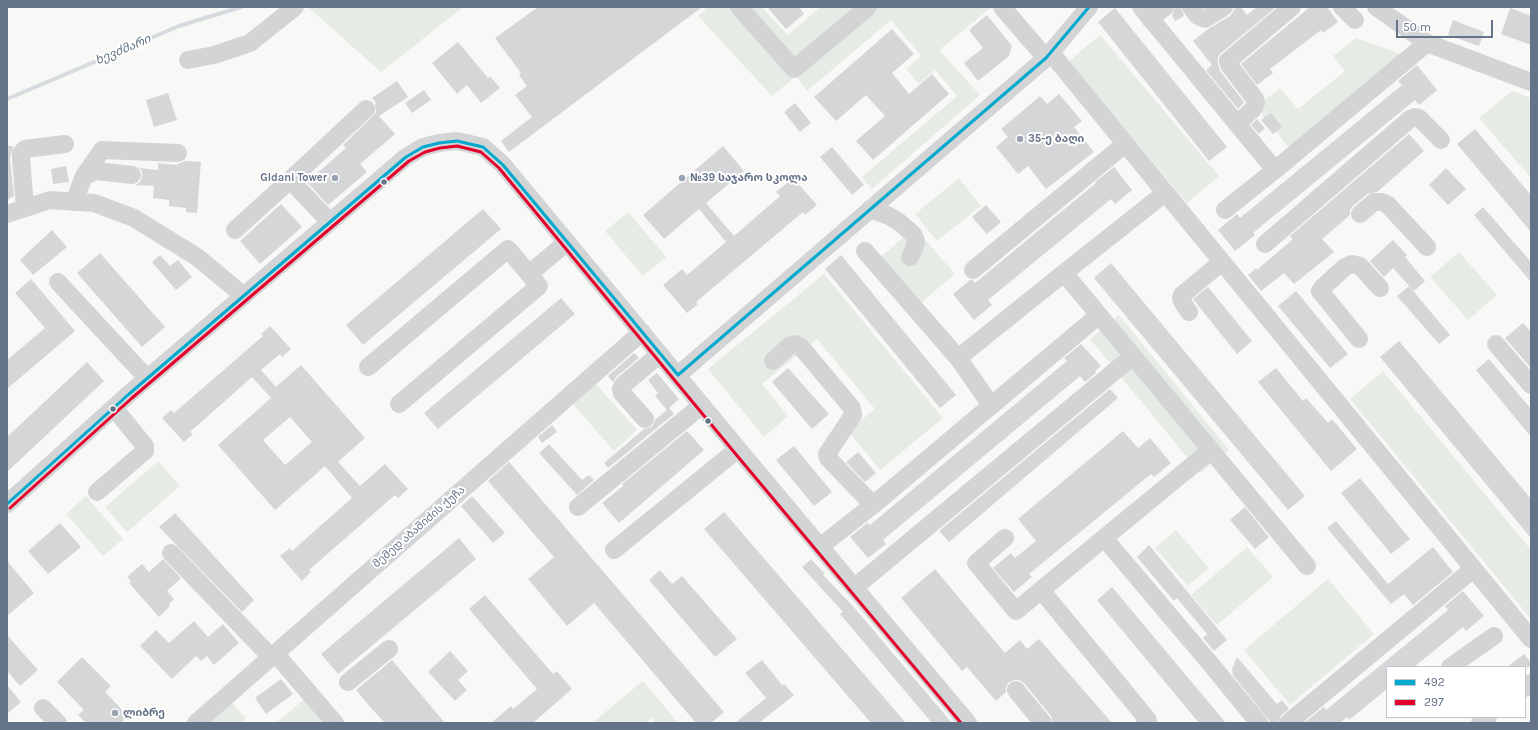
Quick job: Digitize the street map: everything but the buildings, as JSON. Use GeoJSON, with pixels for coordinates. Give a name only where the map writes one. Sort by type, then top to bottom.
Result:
{"type":"FeatureCollection","features":[{"type":"Feature","properties":{"kind":"street"},"geometry":{"type":"LineString","coordinates":[[188,60],[214,55],[250,44],[295,7]]}},
{"type":"Feature","properties":{"kind":"street"},"geometry":{"type":"LineString","coordinates":[[739,7],[794,69],[858,10]]}},
{"type":"Feature","properties":{"kind":"street"},"geometry":{"type":"LineString","coordinates":[[1002,7],[1048,55],[1166,193],[1531,640]]}},
{"type":"Feature","properties":{"kind":"street"},"geometry":{"type":"LineString","coordinates":[[678,374],[1048,55],[1089,7]]}},
{"type":"Feature","properties":{"kind":"street"},"geometry":{"type":"LineString","coordinates":[[1165,7],[1146,13],[1275,170]]}},
{"type":"Feature","properties":{"kind":"street"},"geometry":{"type":"LineString","coordinates":[[1191,7],[1198,16],[1205,19],[1224,7]]}},
{"type":"Feature","properties":{"kind":"street"},"geometry":{"type":"LineString","coordinates":[[1237,124],[1253,109],[1256,100],[1229,65],[1228,61],[1292,7]]}},
{"type":"Feature","properties":{"kind":"street"},"geometry":{"type":"LineString","coordinates":[[1342,7],[1355,20]]}},
{"type":"Feature","properties":{"kind":"street"},"geometry":{"type":"LineString","coordinates":[[1376,7],[1427,43],[1531,82]]}},
{"type":"Feature","properties":{"kind":"street"},"geometry":{"type":"LineString","coordinates":[[1225,210],[1427,43]]}},
{"type":"Feature","properties":{"kind":"street"},"geometry":{"type":"LineString","coordinates":[[235,230],[366,109]]}},
{"type":"Feature","properties":{"kind":"street"},"geometry":{"type":"LineString","coordinates":[[1265,244],[1410,119],[1415,117],[1419,118],[1442,140]]}},
{"type":"Feature","properties":{"kind":"street"},"geometry":{"type":"LineString","coordinates":[[7,504],[147,378],[406,157],[423,147],[457,141],[483,148],[503,165],[678,374],[738,449],[821,546],[968,723]]}},
{"type":"Feature","properties":{"kind":"street"},"geometry":{"type":"LineString","coordinates":[[25,208],[20,158],[22,153],[25,149],[65,144]]}},
{"type":"Feature","properties":{"kind":"street"},"geometry":{"type":"LineString","coordinates":[[972,270],[1125,144]]}},
{"type":"Feature","properties":{"kind":"street"},"geometry":{"type":"LineString","coordinates":[[74,202],[84,176],[102,150],[178,153]]}},
{"type":"Feature","properties":{"kind":"street"},"geometry":{"type":"LineString","coordinates":[[84,176],[96,171],[132,175]]}},
{"type":"Feature","properties":{"kind":"street"},"geometry":{"type":"LineString","coordinates":[[290,180],[330,222]]}},
{"type":"Feature","properties":{"kind":"street"},"geometry":{"type":"LineString","coordinates":[[958,358],[1166,193]]}},
{"type":"Feature","properties":{"kind":"street"},"geometry":{"type":"LineString","coordinates":[[7,214],[50,200],[94,203],[134,218],[197,257],[244,296]]}},
{"type":"Feature","properties":{"kind":"street"},"geometry":{"type":"LineString","coordinates":[[1360,214],[1374,202],[1382,202],[1387,204],[1427,247]]}},
{"type":"Feature","properties":{"kind":"street"},"geometry":{"type":"LineString","coordinates":[[870,209],[889,216],[899,222],[912,234],[916,241],[910,257]]}},
{"type":"Feature","properties":{"kind":"street"},"geometry":{"type":"LineString","coordinates":[[529,274],[567,242]]}},
{"type":"Feature","properties":{"kind":"street"},"geometry":{"type":"LineString","coordinates":[[368,367],[508,249],[529,274],[539,286],[399,404]]}},
{"type":"Feature","properties":{"kind":"street"},"geometry":{"type":"LineString","coordinates":[[865,251],[958,358],[991,405]]}},
{"type":"Feature","properties":{"kind":"street"},"geometry":{"type":"LineString","coordinates":[[1190,312],[1182,303],[1182,295],[1222,262]]}},
{"type":"Feature","properties":{"kind":"street"},"geometry":{"type":"LineString","coordinates":[[1359,339],[1320,291],[1339,272],[1352,264],[1360,266],[1380,288]]}},
{"type":"Feature","properties":{"kind":"street"},"geometry":{"type":"LineString","coordinates":[[1064,273],[1307,566]]}},
{"type":"Feature","properties":{"kind":"street"},"geometry":{"type":"LineString","coordinates":[[58,282],[147,378]]}},
{"type":"Feature","properties":{"kind":"street"},"geometry":{"type":"LineString","coordinates":[[821,546],[873,505],[1099,315]]}},
{"type":"Feature","properties":{"kind":"street","name":"მემედ აბაშიძის ქუჩა"},"geometry":{"type":"LineString","coordinates":[[196,723],[642,332]]}},
{"type":"Feature","properties":{"kind":"street"},"geometry":{"type":"LineString","coordinates":[[773,361],[790,346],[795,344],[800,346],[852,408],[853,415],[828,454],[828,458],[873,505]]}},
{"type":"Feature","properties":{"kind":"street"},"geometry":{"type":"LineString","coordinates":[[1496,344],[1531,385]]}},
{"type":"Feature","properties":{"kind":"street"},"geometry":{"type":"LineString","coordinates":[[645,419],[622,393],[621,389],[623,385],[660,354]]}},
{"type":"Feature","properties":{"kind":"street"},"geometry":{"type":"LineString","coordinates":[[855,587],[1133,356]]}},
{"type":"Feature","properties":{"kind":"street"},"geometry":{"type":"LineString","coordinates":[[578,507],[702,405]]}},
{"type":"Feature","properties":{"kind":"street"},"geometry":{"type":"LineString","coordinates":[[97,492],[145,451],[145,446],[114,408]]}},
{"type":"Feature","properties":{"kind":"street"},"geometry":{"type":"LineString","coordinates":[[614,550],[738,449]]}},
{"type":"Feature","properties":{"kind":"street"},"geometry":{"type":"LineString","coordinates":[[1006,538],[976,563],[1016,611],[1212,450]]}},
{"type":"Feature","properties":{"kind":"street"},"geometry":{"type":"LineString","coordinates":[[1104,538],[1259,723]]}},
{"type":"Feature","properties":{"kind":"street"},"geometry":{"type":"LineString","coordinates":[[171,553],[273,655],[334,723]]}},
{"type":"Feature","properties":{"kind":"street"},"geometry":{"type":"LineString","coordinates":[[1288,723],[1473,568]]}},
{"type":"Feature","properties":{"kind":"street"},"geometry":{"type":"LineString","coordinates":[[1041,590],[1148,720],[1145,723]]}},
{"type":"Feature","properties":{"kind":"street"},"geometry":{"type":"LineString","coordinates":[[1451,666],[1494,636]]}},
{"type":"Feature","properties":{"kind":"street"},"geometry":{"type":"LineString","coordinates":[[348,682],[389,649]]}},
{"type":"Feature","properties":{"kind":"street"},"geometry":{"type":"LineString","coordinates":[[1016,690],[1043,723]]}},
{"type":"Feature","properties":{"kind":"street"},"geometry":{"type":"LineString","coordinates":[[43,708],[58,723]]}},
{"type":"Feature","properties":{"kind":"shaded area"},"geometry":{"type":"Polygon","coordinates":[[[308,7],[463,7],[381,72],[308,7]]]}},
{"type":"Feature","properties":{"kind":"shaded area"},"geometry":{"type":"Polygon","coordinates":[[[703,7],[762,7],[788,35],[820,7],[992,7],[939,50],[980,95],[872,189],[862,177],[957,96],[935,70],[919,84],[906,69],[921,56],[891,20],[807,91],[796,76],[772,96],[698,16],[706,10],[703,7]]]}},
{"type":"Feature","properties":{"kind":"shaded area"},"geometry":{"type":"Polygon","coordinates":[[[1100,35],[1219,176],[1187,203],[1068,62],[1100,35]]]}},
{"type":"Feature","properties":{"kind":"shaded area"},"geometry":{"type":"Polygon","coordinates":[[[1356,38],[1401,54],[1289,148],[1256,107],[1280,88],[1298,109],[1345,71],[1333,56],[1356,38]]]}},
{"type":"Feature","properties":{"kind":"shaded area"},"geometry":{"type":"Polygon","coordinates":[[[1512,91],[1531,98],[1531,178],[1479,118],[1512,91]]]}},
{"type":"Feature","properties":{"kind":"shaded area"},"geometry":{"type":"Polygon","coordinates":[[[959,178],[981,206],[937,241],[915,214],[959,178]]]}},
{"type":"Feature","properties":{"kind":"shaded area"},"geometry":{"type":"Polygon","coordinates":[[[628,212],[666,257],[643,276],[605,231],[628,212]]]}},
{"type":"Feature","properties":{"kind":"shaded area"},"geometry":{"type":"Polygon","coordinates":[[[915,228],[955,274],[911,311],[872,264],[915,228]]]}},
{"type":"Feature","properties":{"kind":"shaded area"},"geometry":{"type":"Polygon","coordinates":[[[1459,252],[1497,295],[1468,320],[1430,277],[1459,252]]]}},
{"type":"Feature","properties":{"kind":"shaded area"},"geometry":{"type":"Polygon","coordinates":[[[824,274],[943,418],[880,470],[848,431],[875,409],[817,339],[762,384],[788,416],[764,437],[708,369],[824,274]]]}},
{"type":"Feature","properties":{"kind":"shaded area"},"geometry":{"type":"Polygon","coordinates":[[[1119,315],[1229,450],[1200,473],[1090,339],[1119,315]]]}},
{"type":"Feature","properties":{"kind":"shaded area"},"geometry":{"type":"Polygon","coordinates":[[[1383,371],[1531,550],[1531,619],[1350,399],[1383,371]]]}},
{"type":"Feature","properties":{"kind":"shaded area"},"geometry":{"type":"Polygon","coordinates":[[[594,382],[637,430],[614,451],[571,402],[594,382]]]}},
{"type":"Feature","properties":{"kind":"shaded area"},"geometry":{"type":"Polygon","coordinates":[[[158,461],[180,486],[127,532],[105,507],[158,461]]]}},
{"type":"Feature","properties":{"kind":"shaded area"},"geometry":{"type":"Polygon","coordinates":[[[86,496],[123,539],[103,556],[66,514],[86,496]]]}},
{"type":"Feature","properties":{"kind":"shaded area"},"geometry":{"type":"Polygon","coordinates":[[[1176,530],[1209,568],[1188,586],[1155,548],[1176,530]]]}},
{"type":"Feature","properties":{"kind":"shaded area"},"geometry":{"type":"Polygon","coordinates":[[[1247,547],[1273,577],[1217,625],[1191,595],[1247,547]]]}},
{"type":"Feature","properties":{"kind":"shaded area"},"geometry":{"type":"Polygon","coordinates":[[[1328,579],[1374,634],[1290,705],[1244,650],[1328,579]]]}},
{"type":"Feature","properties":{"kind":"shaded area"},"geometry":{"type":"Polygon","coordinates":[[[643,681],[678,723],[656,723],[652,718],[645,723],[592,723],[643,681]]]}},
{"type":"Feature","properties":{"kind":"shaded area"},"geometry":{"type":"Polygon","coordinates":[[[307,697],[329,723],[276,723],[307,697]]]}},
{"type":"Feature","properties":{"kind":"shaded area"},"geometry":{"type":"Polygon","coordinates":[[[231,702],[246,718],[241,723],[207,723],[231,702]]]}},
{"type":"Feature","properties":{"kind":"waterway","name":"ხევძმარი"},"geometry":{"type":"LineString","coordinates":[[7,99],[179,26],[241,7]]}},
{"type":"Feature","properties":{"kind":"transit line","name":"492"},"geometry":{"type":"LineString","coordinates":[[7,504],[129,394],[406,157],[423,147],[439,143],[457,141],[483,147],[503,165],[678,375],[1046,58],[1089,7]]}},
{"type":"Feature","properties":{"kind":"transit line","name":"297"},"geometry":{"type":"LineString","coordinates":[[10,508],[132,398],[409,161],[425,152],[457,146],[481,152],[499,168],[961,723]]}},
{"type":"Feature","properties":{"kind":"place","name":"35-ე ბაღი"},"geometry":{"type":"Point","coordinates":[1020,139]}},
{"type":"Feature","properties":{"kind":"place","name":"Gldani Tower"},"geometry":{"type":"Point","coordinates":[335,178]}},
{"type":"Feature","properties":{"kind":"place","name":"№39 საჯარო სკოლა"},"geometry":{"type":"Point","coordinates":[682,178]}},
{"type":"Feature","properties":{"kind":"place","name":"ლიბრე"},"geometry":{"type":"Point","coordinates":[115,713]}}]}
